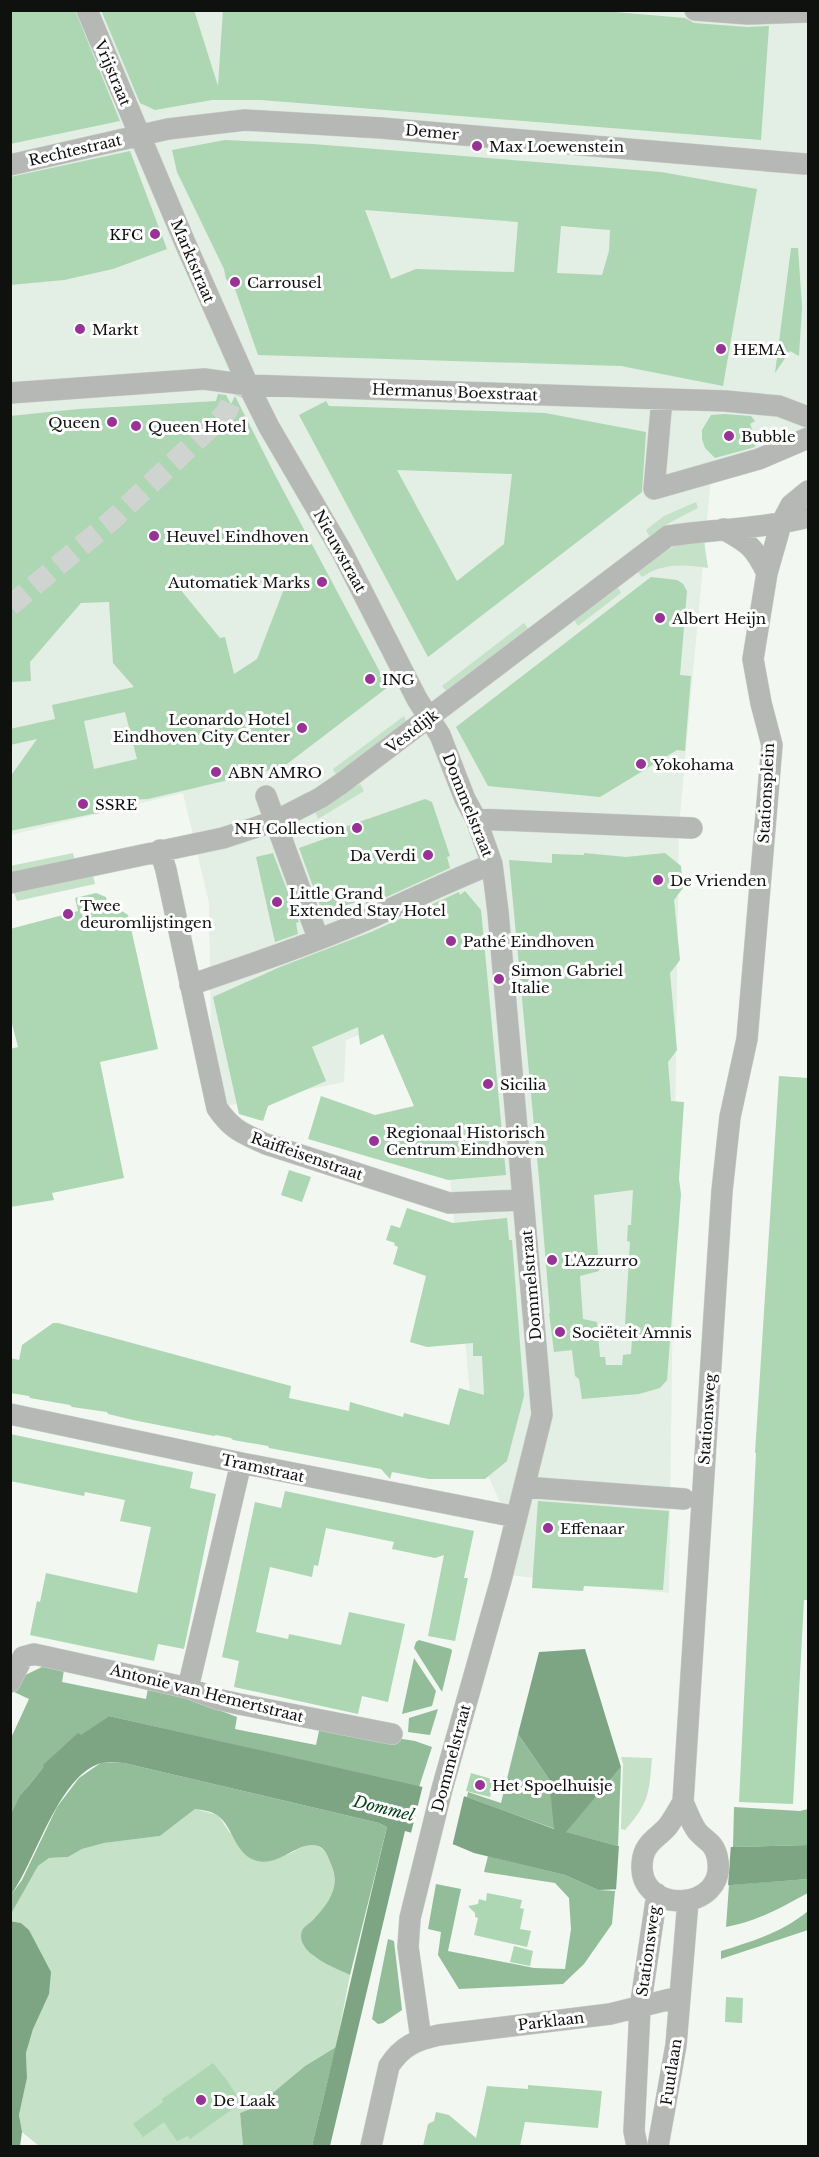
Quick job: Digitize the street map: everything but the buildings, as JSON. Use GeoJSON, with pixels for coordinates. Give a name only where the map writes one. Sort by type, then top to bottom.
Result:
{"type":"FeatureCollection","features":[{"type":"Feature","properties":{"kind":"street","name":"Vrijstraat"},"geometry":{"type":"LineString","coordinates":[[87,10],[140,135]]}},
{"type":"Feature","properties":{"kind":"street"},"geometry":{"type":"LineString","coordinates":[[695,10],[748,14],[808,12]]}},
{"type":"Feature","properties":{"kind":"street","name":"Demer"},"geometry":{"type":"LineString","coordinates":[[140,135],[168,129],[245,120],[381,128],[805,164]]}},
{"type":"Feature","properties":{"kind":"street","name":"Rechtestraat"},"geometry":{"type":"LineString","coordinates":[[10,165],[140,135]]}},
{"type":"Feature","properties":{"kind":"street","name":"Marktstraat"},"geometry":{"type":"LineString","coordinates":[[140,135],[242,389]]}},
{"type":"Feature","properties":{"kind":"street"},"geometry":{"type":"LineString","coordinates":[[10,393],[204,379],[242,389]]}},
{"type":"Feature","properties":{"kind":"street","name":"Hermanus Boexstraat"},"geometry":{"type":"LineString","coordinates":[[242,389],[725,401],[779,406],[808,417]]}},
{"type":"Feature","properties":{"kind":"street","name":"Nieuwstraat"},"geometry":{"type":"LineString","coordinates":[[242,389],[269,427],[342,552],[417,699],[429,717]]}},
{"type":"Feature","properties":{"kind":"street"},"geometry":{"type":"LineString","coordinates":[[662,399],[654,489],[759,459],[808,438]]}},
{"type":"Feature","properties":{"kind":"street","name":"Stationsplein"},"geometry":{"type":"LineString","coordinates":[[747,1039],[772,745],[753,659],[767,573],[781,524],[791,505],[808,491]]}},
{"type":"Feature","properties":{"kind":"street","name":"Vestdijk"},"geometry":{"type":"LineString","coordinates":[[10,883],[223,838],[275,821],[335,788],[668,536],[722,528],[781,524],[808,517]]}},
{"type":"Feature","properties":{"kind":"street"},"geometry":{"type":"LineString","coordinates":[[722,528],[744,540],[757,552],[767,573]]}},
{"type":"Feature","properties":{"kind":"street","name":"Dommelstraat"},"geometry":{"type":"LineString","coordinates":[[421,2039],[408,1947],[410,1918],[442,1789],[501,1580],[542,1414],[492,864],[476,819],[465,799],[440,735],[429,717]]}},
{"type":"Feature","properties":{"kind":"street"},"geometry":{"type":"LineString","coordinates":[[266,796],[318,938]]}},
{"type":"Feature","properties":{"kind":"street"},"geometry":{"type":"LineString","coordinates":[[476,819],[692,828]]}},
{"type":"Feature","properties":{"kind":"street","name":"Raiffeisenstraat"},"geometry":{"type":"LineString","coordinates":[[160,850],[217,1108],[227,1124],[266,1144],[449,1203],[523,1200]]}},
{"type":"Feature","properties":{"kind":"street"},"geometry":{"type":"LineString","coordinates":[[190,985],[365,920],[492,864]]}},
{"type":"Feature","properties":{"kind":"street","name":"Stationsweg"},"geometry":{"type":"LineString","coordinates":[[683,1802],[696,1829],[711,1843],[718,1862],[717,1871],[710,1887],[696,1898],[688,1901],[671,1901],[654,1892],[645,1880],[642,1868],[647,1845],[668,1826],[683,1802],[722,1191],[730,1117],[747,1039]]}},
{"type":"Feature","properties":{"kind":"street","name":"Tramstraat"},"geometry":{"type":"LineString","coordinates":[[10,1414],[241,1463],[516,1517]]}},
{"type":"Feature","properties":{"kind":"street"},"geometry":{"type":"LineString","coordinates":[[188,1688],[241,1463]]}},
{"type":"Feature","properties":{"kind":"street"},"geometry":{"type":"LineString","coordinates":[[524,1487],[677,1499]]}},
{"type":"Feature","properties":{"kind":"street","name":"Antonie van Hemertstraat"},"geometry":{"type":"LineString","coordinates":[[10,1682],[23,1657],[34,1654],[62,1658],[188,1688],[239,1704],[392,1734]]}},
{"type":"Feature","properties":{"kind":"street","name":"Stationsweg"},"geometry":{"type":"LineString","coordinates":[[640,2008],[654,1892]]}},
{"type":"Feature","properties":{"kind":"street"},"geometry":{"type":"LineString","coordinates":[[679,1997],[688,1901]]}},
{"type":"Feature","properties":{"kind":"street","name":"Parklaan"},"geometry":{"type":"LineString","coordinates":[[371,2146],[389,2066],[402,2050],[421,2039],[640,2008],[679,1997]]}},
{"type":"Feature","properties":{"kind":"street","name":"Fuutlaan"},"geometry":{"type":"LineString","coordinates":[[658,2146],[676,2045],[679,1997]]}},
{"type":"Feature","properties":{"kind":"street","name":"Fuutlaan"},"geometry":{"type":"LineString","coordinates":[[636,2146],[634,2131],[640,2008]]}},
{"type":"Feature","properties":{"kind":"shaded area"},"geometry":{"type":"Polygon","coordinates":[[[10,11],[808,11],[808,427],[711,477],[679,826],[669,1593],[509,1575],[501,1504],[475,1448],[434,1005],[346,1040],[344,1082],[212,1109],[209,903],[183,793],[11,835],[10,11]]]}},
{"type":"Feature","properties":{"kind":"shaded area"},"geometry":{"type":"Polygon","coordinates":[[[696,502],[698,508],[669,523],[650,537],[646,530],[664,516],[696,502]]]}},
{"type":"Feature","properties":{"kind":"shaded area"},"geometry":{"type":"Polygon","coordinates":[[[703,535],[708,568],[666,567],[642,577],[637,571],[674,546],[703,535]]]}},
{"type":"Feature","properties":{"kind":"shaded area"},"geometry":{"type":"Polygon","coordinates":[[[617,586],[621,593],[578,626],[574,620],[617,586]]]}},
{"type":"Feature","properties":{"kind":"shaded area"},"geometry":{"type":"Polygon","coordinates":[[[524,623],[529,630],[447,692],[442,686],[524,623]]]}},
{"type":"Feature","properties":{"kind":"shaded area"},"geometry":{"type":"Polygon","coordinates":[[[404,716],[407,723],[337,776],[333,769],[404,716]]]}},
{"type":"Feature","properties":{"kind":"shaded area"},"geometry":{"type":"Polygon","coordinates":[[[360,784],[364,791],[318,819],[315,811],[360,784]]]}},
{"type":"Feature","properties":{"kind":"shaded area"},"geometry":{"type":"Polygon","coordinates":[[[73,853],[75,860],[11,874],[10,866],[73,853]]]}},
{"type":"Feature","properties":{"kind":"shaded area"},"geometry":{"type":"Polygon","coordinates":[[[93,876],[95,884],[17,901],[14,893],[93,876]]]}},
{"type":"Feature","properties":{"kind":"shaded area"},"geometry":{"type":"Polygon","coordinates":[[[419,1640],[452,1651],[442,1692],[414,1648],[419,1640]]]}},
{"type":"Feature","properties":{"kind":"shaded area"},"geometry":{"type":"Polygon","coordinates":[[[414,1658],[436,1691],[432,1706],[402,1714],[414,1658]]]}},
{"type":"Feature","properties":{"kind":"shaded area"},"geometry":{"type":"Polygon","coordinates":[[[44,1666],[64,1670],[62,1682],[146,1699],[149,1683],[237,1717],[235,1729],[316,1745],[320,1726],[415,1741],[432,1747],[419,1787],[109,1716],[54,1758],[30,1784],[11,1813],[10,1740],[29,1699],[14,1692],[11,1682],[44,1666]]]}},
{"type":"Feature","properties":{"kind":"shaded area"},"geometry":{"type":"Polygon","coordinates":[[[438,1709],[430,1735],[408,1732],[409,1718],[438,1709]]]}},
{"type":"Feature","properties":{"kind":"shaded area"},"geometry":{"type":"Polygon","coordinates":[[[518,1734],[549,1779],[555,1829],[467,1797],[468,1792],[501,1803],[518,1734]]]}},
{"type":"Feature","properties":{"kind":"shaded area"},"geometry":{"type":"Polygon","coordinates":[[[621,1757],[652,1758],[650,1781],[643,1805],[625,1830],[621,1829],[623,1764],[621,1757]]]}},
{"type":"Feature","properties":{"kind":"shaded area"},"geometry":{"type":"Polygon","coordinates":[[[102,1762],[124,1763],[379,1823],[387,1827],[350,1975],[318,1959],[308,1951],[301,1937],[303,1929],[324,1907],[334,1887],[334,1872],[325,1851],[318,1846],[303,1846],[271,1861],[254,1860],[242,1851],[222,1820],[215,1814],[203,1810],[195,1809],[160,1836],[104,1843],[82,1849],[68,1857],[49,1858],[38,1866],[11,1914],[11,1895],[22,1880],[57,1807],[79,1778],[102,1762]]]}},
{"type":"Feature","properties":{"kind":"shaded area"},"geometry":{"type":"Polygon","coordinates":[[[621,1767],[618,1846],[565,1832],[621,1767]]]}},
{"type":"Feature","properties":{"kind":"shaded area"},"geometry":{"type":"Polygon","coordinates":[[[734,1807],[800,1811],[808,1809],[808,1845],[733,1847],[734,1807]]]}},
{"type":"Feature","properties":{"kind":"shaded area"},"geometry":{"type":"Polygon","coordinates":[[[195,1809],[218,1815],[230,1833],[287,1855],[309,1845],[317,1846],[328,1856],[334,1873],[334,1890],[326,1906],[303,1930],[313,1956],[350,1975],[336,2047],[305,2066],[257,2106],[240,2113],[243,2146],[39,2146],[22,2132],[19,2115],[27,2078],[26,2053],[33,2029],[41,1955],[29,1930],[21,1923],[11,1921],[11,1914],[38,1866],[49,1858],[68,1857],[82,1849],[104,1843],[160,1836],[195,1809]]]}},
{"type":"Feature","properties":{"kind":"shaded area"},"geometry":{"type":"Polygon","coordinates":[[[488,1856],[565,1875],[598,1890],[615,1891],[612,1924],[584,1964],[563,1984],[459,1989],[438,1955],[441,1932],[428,1929],[436,1884],[461,1889],[448,1951],[534,1968],[565,1969],[571,1929],[569,1898],[555,1883],[484,1872],[488,1856]]]}},
{"type":"Feature","properties":{"kind":"shaded area"},"geometry":{"type":"Polygon","coordinates":[[[808,1879],[808,1893],[758,1918],[726,1927],[729,1885],[808,1879]]]}},
{"type":"Feature","properties":{"kind":"shaded area"},"geometry":{"type":"Polygon","coordinates":[[[808,1911],[808,1930],[721,1959],[721,1951],[778,1930],[808,1911]]]}},
{"type":"Feature","properties":{"kind":"shaded area"},"geometry":{"type":"Polygon","coordinates":[[[388,1939],[394,1941],[402,2010],[378,2024],[372,2019],[388,1939]]]}},
{"type":"Feature","properties":{"kind":"shaded area"},"geometry":{"type":"Polygon","coordinates":[[[336,2047],[312,2146],[243,2146],[240,2113],[257,2106],[305,2066],[336,2047]]]}},
{"type":"Feature","properties":{"kind":"water","name":"Dommel"},"geometry":{"type":"Polygon","coordinates":[[[585,1649],[621,1767],[566,1832],[618,1846],[808,1845],[808,1879],[732,1885],[598,1890],[565,1875],[474,1853],[455,1845],[405,1831],[330,2146],[312,2146],[387,1827],[379,1823],[124,1763],[104,1762],[86,1771],[72,1784],[60,1801],[11,1895],[11,1813],[20,1796],[44,1767],[43,1765],[78,1733],[81,1735],[109,1716],[467,1797],[554,1829],[549,1779],[518,1734],[539,1652],[585,1649]]]}},
{"type":"Feature","properties":{"kind":"water"},"geometry":{"type":"Polygon","coordinates":[[[10,1921],[21,1923],[29,1930],[51,1972],[49,1994],[33,2029],[26,2053],[27,2078],[19,2115],[22,2132],[20,2146],[10,2146],[10,1921]]]}},
{"type":"Feature","properties":{"kind":"pier"},"geometry":{"type":"Polygon","coordinates":[[[423,1785],[464,1796],[452,1847],[410,1837],[423,1785]]]}},
{"type":"Feature","properties":{"kind":"pier"},"geometry":{"type":"Polygon","coordinates":[[[731,1844],[728,1886],[616,1891],[619,1845],[731,1844]]]}},
{"type":"Feature","properties":{"kind":"tunnel"},"geometry":{"type":"LineString","coordinates":[[10,606],[111,521],[226,413],[235,393]]}},
{"type":"Feature","properties":{"kind":"place","name":"Max Loewenstein"},"geometry":{"type":"Point","coordinates":[477,146]}},
{"type":"Feature","properties":{"kind":"place","name":"KFC"},"geometry":{"type":"Point","coordinates":[155,234]}},
{"type":"Feature","properties":{"kind":"place","name":"Carrousel"},"geometry":{"type":"Point","coordinates":[235,282]}},
{"type":"Feature","properties":{"kind":"place","name":"Markt"},"geometry":{"type":"Point","coordinates":[80,329]}},
{"type":"Feature","properties":{"kind":"place","name":"HEMA"},"geometry":{"type":"Point","coordinates":[721,349]}},
{"type":"Feature","properties":{"kind":"place","name":"Queen"},"geometry":{"type":"Point","coordinates":[112,422]}},
{"type":"Feature","properties":{"kind":"place","name":"Queen Hotel"},"geometry":{"type":"Point","coordinates":[136,426]}},
{"type":"Feature","properties":{"kind":"place","name":"Bubble"},"geometry":{"type":"Point","coordinates":[729,436]}},
{"type":"Feature","properties":{"kind":"place","name":"Heuvel Eindhoven"},"geometry":{"type":"Point","coordinates":[154,536]}},
{"type":"Feature","properties":{"kind":"place","name":"Automatiek Marks"},"geometry":{"type":"Point","coordinates":[322,582]}},
{"type":"Feature","properties":{"kind":"place","name":"Albert Heijn"},"geometry":{"type":"Point","coordinates":[660,618]}},
{"type":"Feature","properties":{"kind":"place","name":"ING"},"geometry":{"type":"Point","coordinates":[370,679]}},
{"type":"Feature","properties":{"kind":"place","name":"Leonardo Hotel Eindhoven City Center"},"geometry":{"type":"Point","coordinates":[302,728]}},
{"type":"Feature","properties":{"kind":"place","name":"Yokohama"},"geometry":{"type":"Point","coordinates":[641,764]}},
{"type":"Feature","properties":{"kind":"place","name":"ABN AMRO"},"geometry":{"type":"Point","coordinates":[216,772]}},
{"type":"Feature","properties":{"kind":"place","name":"SSRE"},"geometry":{"type":"Point","coordinates":[83,804]}},
{"type":"Feature","properties":{"kind":"place","name":"NH Collection"},"geometry":{"type":"Point","coordinates":[357,828]}},
{"type":"Feature","properties":{"kind":"place","name":"Da Verdi"},"geometry":{"type":"Point","coordinates":[428,855]}},
{"type":"Feature","properties":{"kind":"place","name":"De Vrienden"},"geometry":{"type":"Point","coordinates":[658,880]}},
{"type":"Feature","properties":{"kind":"place","name":"Little Grand Extended Stay Hotel"},"geometry":{"type":"Point","coordinates":[277,902]}},
{"type":"Feature","properties":{"kind":"place","name":"Twee deuromlijstingen"},"geometry":{"type":"Point","coordinates":[68,914]}},
{"type":"Feature","properties":{"kind":"place","name":"Pathé Eindhoven"},"geometry":{"type":"Point","coordinates":[451,941]}},
{"type":"Feature","properties":{"kind":"place","name":"Simon Gabriel Italie"},"geometry":{"type":"Point","coordinates":[499,979]}},
{"type":"Feature","properties":{"kind":"place","name":"Sicilia"},"geometry":{"type":"Point","coordinates":[488,1084]}},
{"type":"Feature","properties":{"kind":"place","name":"Regionaal Historisch Centrum Eindhoven"},"geometry":{"type":"Point","coordinates":[374,1141]}},
{"type":"Feature","properties":{"kind":"place","name":"L'Azzurro"},"geometry":{"type":"Point","coordinates":[552,1260]}},
{"type":"Feature","properties":{"kind":"place","name":"Sociëteit Amnis"},"geometry":{"type":"Point","coordinates":[560,1332]}},
{"type":"Feature","properties":{"kind":"place","name":"Effenaar"},"geometry":{"type":"Point","coordinates":[548,1528]}},
{"type":"Feature","properties":{"kind":"place","name":"Het Spoelhuisje"},"geometry":{"type":"Point","coordinates":[480,1785]}},
{"type":"Feature","properties":{"kind":"place","name":"De Laak"},"geometry":{"type":"Point","coordinates":[201,2100]}}]}
